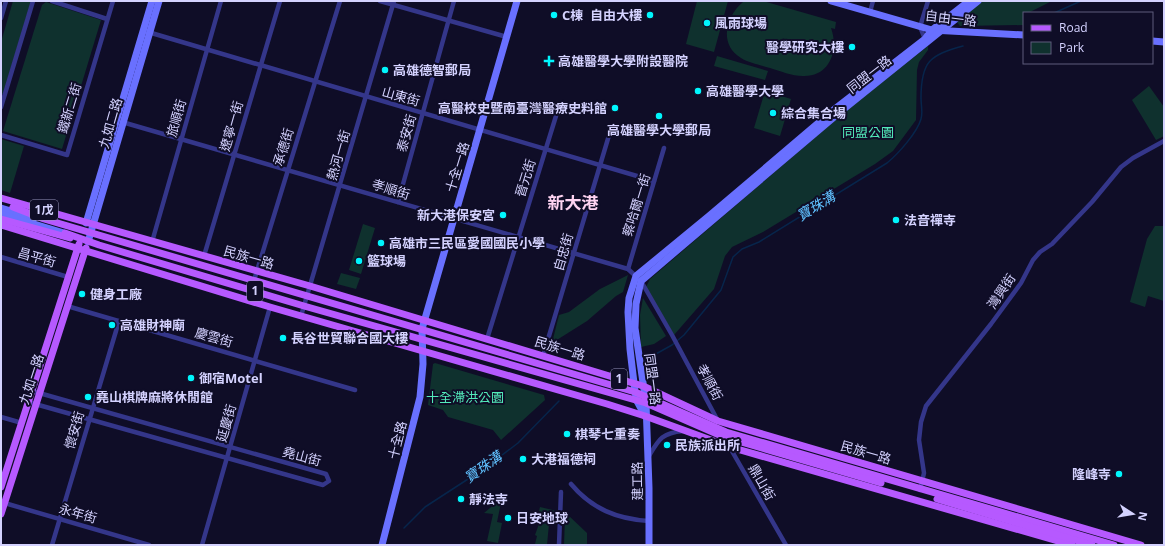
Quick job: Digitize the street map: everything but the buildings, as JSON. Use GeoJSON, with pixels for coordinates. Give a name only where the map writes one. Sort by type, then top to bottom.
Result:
{"type":"FeatureCollection","features":[{"type":"Feature","properties":{"kind":"main road","name":"民族一路"},"geometry":{"type":"LineString","coordinates":[[1,198],[255,282],[422,329],[635,392],[720,430],[920,490],[1105,541],[1141,545]]}},
{"type":"Feature","properties":{"kind":"main road","name":"1戊"},"geometry":{"type":"LineString","coordinates":[[1,203],[67,226],[89,228]]}},
{"type":"Feature","properties":{"kind":"main road","name":"1戊"},"geometry":{"type":"LineString","coordinates":[[1,219],[84,240]]}},
{"type":"Feature","properties":{"kind":"main road","name":"1戊"},"geometry":{"type":"LineString","coordinates":[[1,225],[77,248]]}},
{"type":"Feature","properties":{"kind":"main road","name":"民族一路"},"geometry":{"type":"LineString","coordinates":[[89,228],[152,242],[310,286],[643,386],[718,421],[922,481],[1114,545]]}},
{"type":"Feature","properties":{"kind":"main road","name":"民族一路"},"geometry":{"type":"LineString","coordinates":[[84,240],[304,306],[637,401],[724,437],[1092,545]]}},
{"type":"Feature","properties":{"kind":"main road","name":"九如二路"},"geometry":{"type":"LineString","coordinates":[[77,248],[84,240]]}},
{"type":"Feature","properties":{"kind":"main road","name":"九如二路"},"geometry":{"type":"LineString","coordinates":[[84,240],[85,251]]}},
{"type":"Feature","properties":{"kind":"main road","name":"1"},"geometry":{"type":"LineString","coordinates":[[77,248],[270,307],[423,350],[645,416],[730,447],[1072,545]]}},
{"type":"Feature","properties":{"kind":"main road","name":"九如一路"},"geometry":{"type":"LineString","coordinates":[[1,514],[32,403],[32,391],[77,248]]}},
{"type":"Feature","properties":{"kind":"main road","name":"九如一路"},"geometry":{"type":"LineString","coordinates":[[1,487],[22,423],[32,403],[39,394],[85,251]]}},
{"type":"Feature","properties":{"kind":"street"},"geometry":{"type":"LineString","coordinates":[[1,18],[6,1]]}},
{"type":"Feature","properties":{"kind":"street"},"geometry":{"type":"LineString","coordinates":[[1,104],[33,1]]}},
{"type":"Feature","properties":{"kind":"street"},"geometry":{"type":"LineString","coordinates":[[52,1],[107,19]]}},
{"type":"Feature","properties":{"kind":"street","name":"鐵新二街"},"geometry":{"type":"LineString","coordinates":[[1,135],[66,155],[113,1]]}},
{"type":"Feature","properties":{"kind":"street","name":"九如二路"},"geometry":{"type":"LineString","coordinates":[[84,240],[89,228],[146,31],[152,1]]}},
{"type":"Feature","properties":{"kind":"street","name":"九如二路"},"geometry":{"type":"LineString","coordinates":[[146,31],[159,1]]}},
{"type":"Feature","properties":{"kind":"street","name":"旅順街"},"geometry":{"type":"LineString","coordinates":[[152,242],[221,1]]}},
{"type":"Feature","properties":{"kind":"street","name":"遼寧一街"},"geometry":{"type":"LineString","coordinates":[[204,256],[280,1]]}},
{"type":"Feature","properties":{"kind":"street","name":"承德街"},"geometry":{"type":"LineString","coordinates":[[248,300],[255,282],[287,171],[340,1]]}},
{"type":"Feature","properties":{"kind":"street"},"geometry":{"type":"LineString","coordinates":[[380,1],[394,3],[507,37]]}},
{"type":"Feature","properties":{"kind":"street","name":"泰安街"},"geometry":{"type":"LineString","coordinates":[[398,202],[454,1]]}},
{"type":"Feature","properties":{"kind":"street","name":"十全一路"},"geometry":{"type":"LineString","coordinates":[[423,340],[422,329],[424,320],[517,1]]}},
{"type":"Feature","properties":{"kind":"street","name":"自由一路"},"geometry":{"type":"LineString","coordinates":[[831,1],[932,30],[1023,35]]}},
{"type":"Feature","properties":{"kind":"street"},"geometry":{"type":"LineString","coordinates":[[870,12],[873,1]]}},
{"type":"Feature","properties":{"kind":"street"},"geometry":{"type":"LineString","coordinates":[[927,41],[920,27],[928,1]]}},
{"type":"Feature","properties":{"kind":"street","name":"同盟一路"},"geometry":{"type":"LineString","coordinates":[[927,41],[932,30],[969,1]]}},
{"type":"Feature","properties":{"kind":"street","name":"同盟一路"},"geometry":{"type":"LineString","coordinates":[[645,416],[637,401],[633,383],[628,312],[629,298],[638,279],[840,112],[978,1]]}},
{"type":"Feature","properties":{"kind":"street","name":"熱河一街"},"geometry":{"type":"LineString","coordinates":[[301,316],[394,3]]}},
{"type":"Feature","properties":{"kind":"street","name":"山東街"},"geometry":{"type":"LineString","coordinates":[[146,31],[654,181]]}},
{"type":"Feature","properties":{"kind":"street"},"geometry":{"type":"LineString","coordinates":[[1153,41],[1164,42]]}},
{"type":"Feature","properties":{"kind":"street","name":"晉元街"},"geometry":{"type":"LineString","coordinates":[[487,339],[556,116]]}},
{"type":"Feature","properties":{"kind":"street","name":"孝順街"},"geometry":{"type":"LineString","coordinates":[[120,122],[398,202],[454,220],[628,269],[638,279],[672,335],[718,421],[720,430]]}},
{"type":"Feature","properties":{"kind":"street","name":"自忠街"},"geometry":{"type":"LineString","coordinates":[[543,356],[610,132]]}},
{"type":"Feature","properties":{"kind":"street","name":"灣興街"},"geometry":{"type":"LineString","coordinates":[[920,490],[924,473],[919,440],[923,412],[929,402],[992,324],[1021,283],[1033,260],[1040,252],[1052,244],[1092,202],[1121,168],[1133,158],[1164,141]]}},
{"type":"Feature","properties":{"kind":"street","name":"察哈爾一街"},"geometry":{"type":"LineString","coordinates":[[628,269],[664,148]]}},
{"type":"Feature","properties":{"kind":"street"},"geometry":{"type":"LineString","coordinates":[[1,208],[31,217],[44,219]]}},
{"type":"Feature","properties":{"kind":"street"},"geometry":{"type":"LineString","coordinates":[[1,214],[65,235]]}},
{"type":"Feature","properties":{"kind":"street","name":"昌平街"},"geometry":{"type":"LineString","coordinates":[[1,257],[68,277]]}},
{"type":"Feature","properties":{"kind":"street","name":"同盟一路"},"geometry":{"type":"LineString","coordinates":[[638,279],[635,328],[646,404],[645,416]]}},
{"type":"Feature","properties":{"kind":"street","name":"慶雲街"},"geometry":{"type":"LineString","coordinates":[[67,306],[356,390]]}},
{"type":"Feature","properties":{"kind":"street","name":"延慶街"},"geometry":{"type":"LineString","coordinates":[[202,545],[270,307]]}},
{"type":"Feature","properties":{"kind":"street","name":"懷安街"},"geometry":{"type":"LineString","coordinates":[[52,545],[119,322]]}},
{"type":"Feature","properties":{"kind":"street","name":"十全路"},"geometry":{"type":"LineString","coordinates":[[382,545],[419,403],[423,364],[423,340]]}},
{"type":"Feature","properties":{"kind":"street","name":"堯山街"},"geometry":{"type":"LineString","coordinates":[[32,391],[326,474],[329,481],[323,485],[32,403]]}},
{"type":"Feature","properties":{"kind":"street","name":"建工路"},"geometry":{"type":"LineString","coordinates":[[645,416],[649,456],[649,545]]}},
{"type":"Feature","properties":{"kind":"street"},"geometry":{"type":"LineString","coordinates":[[1,417],[22,423]]}},
{"type":"Feature","properties":{"kind":"street","name":"鼎山街"},"geometry":{"type":"LineString","coordinates":[[720,430],[786,545]]}},
{"type":"Feature","properties":{"kind":"street"},"geometry":{"type":"LineString","coordinates":[[649,456],[658,441],[665,435],[684,431]]}},
{"type":"Feature","properties":{"kind":"street"},"geometry":{"type":"LineString","coordinates":[[571,484],[582,497],[598,509],[626,518],[650,521]]}},
{"type":"Feature","properties":{"kind":"street"},"geometry":{"type":"LineString","coordinates":[[559,545],[561,492]]}},
{"type":"Feature","properties":{"kind":"street","name":"永年街"},"geometry":{"type":"LineString","coordinates":[[3,503],[149,545]]}},
{"type":"Feature","properties":{"kind":"green space"},"geometry":{"type":"Polygon","coordinates":[[[13,1],[31,1],[3,94],[1,95],[1,42],[13,1]]]}},
{"type":"Feature","properties":{"kind":"green space","name":"風雨球場"},"geometry":{"type":"Polygon","coordinates":[[[697,1],[728,1],[714,52],[686,44],[697,1]]]}},
{"type":"Feature","properties":{"kind":"green space"},"geometry":{"type":"Polygon","coordinates":[[[741,1],[763,1],[836,22],[835,29],[831,28],[834,45],[833,53],[826,67],[820,72],[812,75],[799,76],[755,64],[741,58],[730,46],[727,39],[727,31],[732,15],[743,2],[741,1]]]}},
{"type":"Feature","properties":{"kind":"green space"},"geometry":{"type":"Polygon","coordinates":[[[982,1],[1052,1],[1030,12],[1023,12],[1023,25],[960,26],[957,22],[982,1]]]}},
{"type":"Feature","properties":{"kind":"green space"},"geometry":{"type":"Polygon","coordinates":[[[46,2],[101,20],[62,149],[3,131],[42,5],[46,2]]]}},
{"type":"Feature","properties":{"kind":"green space","name":"同盟公園"},"geometry":{"type":"Polygon","coordinates":[[[928,46],[928,50],[919,62],[917,70],[916,120],[893,151],[875,164],[763,232],[732,247],[725,256],[714,289],[674,335],[646,287],[650,279],[846,111],[928,46]]]}},
{"type":"Feature","properties":{"kind":"green space"},"geometry":{"type":"Polygon","coordinates":[[[717,56],[768,71],[765,80],[714,66],[717,56]]]}},
{"type":"Feature","properties":{"kind":"green space"},"geometry":{"type":"Polygon","coordinates":[[[1149,86],[1164,107],[1164,136],[1156,140],[1132,100],[1149,86]]]}},
{"type":"Feature","properties":{"kind":"green space","name":"綜合集合場"},"geometry":{"type":"Polygon","coordinates":[[[765,91],[791,99],[780,136],[754,128],[765,91]]]}},
{"type":"Feature","properties":{"kind":"green space"},"geometry":{"type":"Polygon","coordinates":[[[1,139],[24,146],[10,193],[1,190],[1,139]]]}},
{"type":"Feature","properties":{"kind":"green space"},"geometry":{"type":"Polygon","coordinates":[[[363,224],[375,228],[361,274],[349,270],[363,224]]]}},
{"type":"Feature","properties":{"kind":"green space"},"geometry":{"type":"Polygon","coordinates":[[[1155,226],[1164,226],[1164,301],[1148,296],[1145,307],[1130,302],[1147,239],[1155,226]]]}},
{"type":"Feature","properties":{"kind":"green space","name":"籃球場"},"geometry":{"type":"Polygon","coordinates":[[[341,273],[360,278],[356,289],[337,284],[341,273]]]}},
{"type":"Feature","properties":{"kind":"green space"},"geometry":{"type":"Polygon","coordinates":[[[628,275],[623,292],[616,296],[587,321],[552,343],[559,315],[569,312],[600,289],[628,275]]]}},
{"type":"Feature","properties":{"kind":"green space"},"geometry":{"type":"Polygon","coordinates":[[[643,298],[666,336],[654,344],[641,347],[640,315],[643,298]]]}},
{"type":"Feature","properties":{"kind":"green space","name":"十全滯洪公園"},"geometry":{"type":"Polygon","coordinates":[[[435,363],[544,395],[545,400],[501,440],[493,430],[448,417],[443,410],[428,405],[433,364],[435,363]]]}},
{"type":"Feature","properties":{"kind":"green space"},"geometry":{"type":"Polygon","coordinates":[[[502,498],[497,522],[502,523],[498,543],[487,541],[493,514],[484,513],[502,498]]]}},
{"type":"Feature","properties":{"kind":"green space"},"geometry":{"type":"Polygon","coordinates":[[[540,507],[557,511],[559,514],[545,513],[544,523],[549,524],[547,545],[534,545],[537,536],[535,535],[540,521],[537,520],[538,517],[540,518],[540,507]]]}},
{"type":"Feature","properties":{"kind":"green space"},"geometry":{"type":"Polygon","coordinates":[[[568,515],[587,533],[587,545],[564,545],[565,516],[568,515]]]}},
{"type":"Feature","properties":{"kind":"waterway","name":"寶珠溝"},"geometry":{"type":"LineString","coordinates":[[1056,12],[1081,1]]}},
{"type":"Feature","properties":{"kind":"waterway","name":"寶珠溝"},"geometry":{"type":"LineString","coordinates":[[645,360],[672,345],[684,335],[721,290],[733,257],[742,249],[759,242],[887,163],[907,143],[919,125],[922,112],[921,86],[926,68],[935,57],[952,49],[963,46]]}},
{"type":"Feature","properties":{"kind":"waterway","name":"寶珠溝"},"geometry":{"type":"LineString","coordinates":[[404,528],[425,507],[485,468],[518,443],[559,401]]}},
{"type":"Feature","properties":{"kind":"place","name":"C棟"},"geometry":{"type":"Point","coordinates":[554,15]}},
{"type":"Feature","properties":{"kind":"place","name":"自由大樓"},"geometry":{"type":"Point","coordinates":[650,15]}},
{"type":"Feature","properties":{"kind":"place","name":"風雨球場"},"geometry":{"type":"Point","coordinates":[707,23]}},
{"type":"Feature","properties":{"kind":"place","name":"醫學研究大樓"},"geometry":{"type":"Point","coordinates":[852,47]}},
{"type":"Feature","properties":{"kind":"place","name":"高雄醫學大學附設醫院"},"geometry":{"type":"Point","coordinates":[549,61]}},
{"type":"Feature","properties":{"kind":"place","name":"高雄德智郵局"},"geometry":{"type":"Point","coordinates":[385,70]}},
{"type":"Feature","properties":{"kind":"place","name":"高雄醫學大學"},"geometry":{"type":"Point","coordinates":[698,91]}},
{"type":"Feature","properties":{"kind":"place","name":"高醫校史暨南臺灣醫療史料館"},"geometry":{"type":"Point","coordinates":[615,108]}},
{"type":"Feature","properties":{"kind":"place","name":"綜合集合場"},"geometry":{"type":"Point","coordinates":[773,113]}},
{"type":"Feature","properties":{"kind":"place","name":"高雄醫學大學郵局"},"geometry":{"type":"Point","coordinates":[659,116]}},
{"type":"Feature","properties":{"kind":"place","name":"新大港保安宮"},"geometry":{"type":"Point","coordinates":[503,215]}},
{"type":"Feature","properties":{"kind":"place","name":"法音禪寺"},"geometry":{"type":"Point","coordinates":[896,220]}},
{"type":"Feature","properties":{"kind":"place","name":"高雄市三民區愛國國民小學"},"geometry":{"type":"Point","coordinates":[381,243]}},
{"type":"Feature","properties":{"kind":"place","name":"籃球場"},"geometry":{"type":"Point","coordinates":[359,261]}},
{"type":"Feature","properties":{"kind":"place","name":"健身工廠"},"geometry":{"type":"Point","coordinates":[82,294]}},
{"type":"Feature","properties":{"kind":"place","name":"高雄財神廟"},"geometry":{"type":"Point","coordinates":[112,325]}},
{"type":"Feature","properties":{"kind":"place","name":"長谷世貿聯合國大樓"},"geometry":{"type":"Point","coordinates":[283,338]}},
{"type":"Feature","properties":{"kind":"place","name":"御宿Motel"},"geometry":{"type":"Point","coordinates":[191,378]}},
{"type":"Feature","properties":{"kind":"place","name":"堯山棋牌麻將休閒館"},"geometry":{"type":"Point","coordinates":[88,397]}},
{"type":"Feature","properties":{"kind":"place","name":"棋琴七重奏"},"geometry":{"type":"Point","coordinates":[567,434]}},
{"type":"Feature","properties":{"kind":"place","name":"民族派出所"},"geometry":{"type":"Point","coordinates":[667,445]}},
{"type":"Feature","properties":{"kind":"place","name":"大港福德祠"},"geometry":{"type":"Point","coordinates":[523,459]}},
{"type":"Feature","properties":{"kind":"place","name":"隆峰寺"},"geometry":{"type":"Point","coordinates":[1119,474]}},
{"type":"Feature","properties":{"kind":"place","name":"靜法寺"},"geometry":{"type":"Point","coordinates":[461,499]}},
{"type":"Feature","properties":{"kind":"place","name":"日安地球"},"geometry":{"type":"Point","coordinates":[508,518]}},
{"type":"Feature","properties":{"kind":"district","name":"新大港"},"geometry":{"type":"Point","coordinates":[573,203]}}]}
